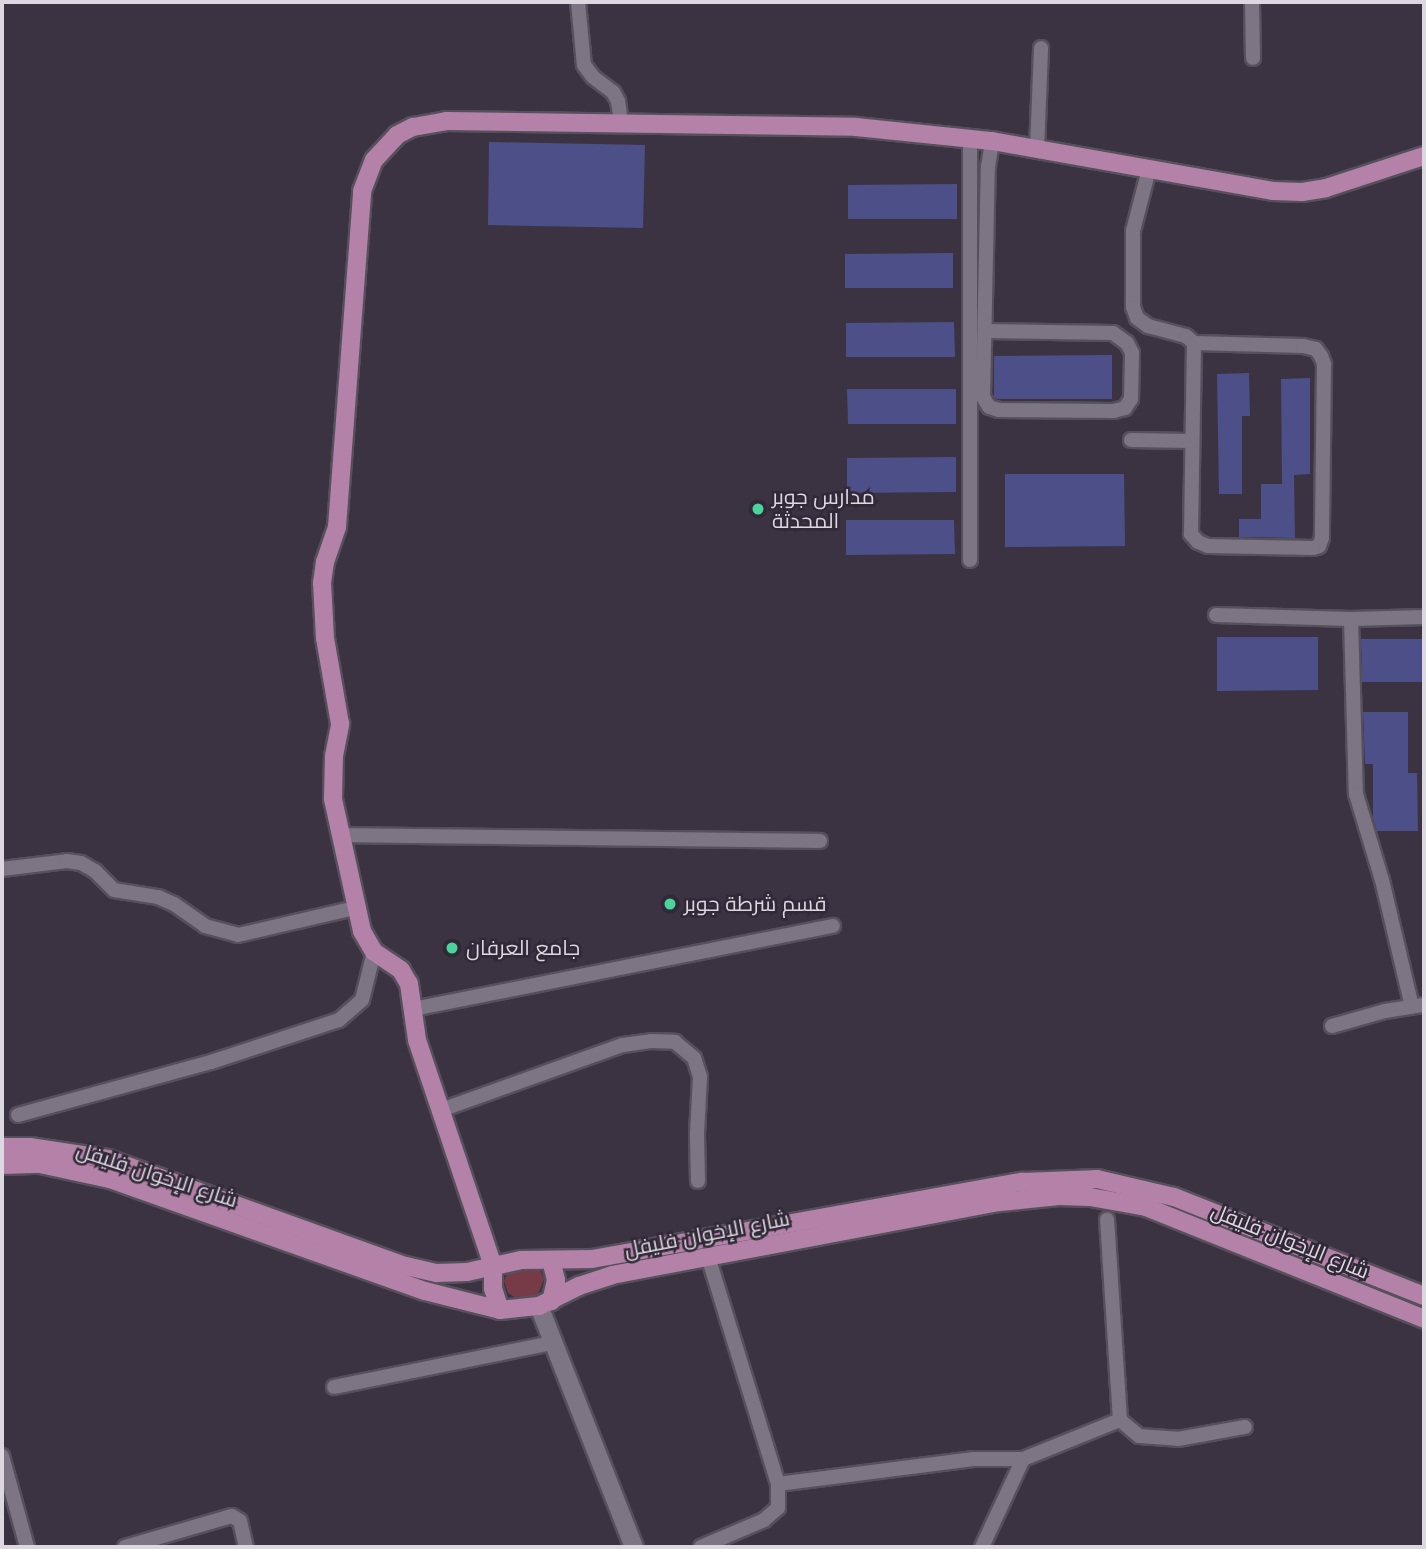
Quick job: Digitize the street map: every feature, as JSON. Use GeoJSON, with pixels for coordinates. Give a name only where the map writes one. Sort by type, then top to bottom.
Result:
{"type":"FeatureCollection","features":[{"type":"Feature","properties":{"kind":"main road"},"geometry":{"type":"LineString","coordinates":[[500,1310],[493,1289],[493,1266],[417,1040],[405,976],[374,952],[362,931],[355,908],[332,788],[340,724],[325,638],[322,583],[338,516],[362,191],[366,175],[384,146],[397,135],[429,123],[803,124],[992,141],[1273,191],[1301,192],[1424,156]]}},
{"type":"Feature","properties":{"kind":"main road","name":"شارع الإخوان فليفل"},"geometry":{"type":"LineString","coordinates":[[2,1147],[30,1147],[108,1159],[421,1270],[453,1274],[522,1260],[592,1259],[820,1227]]}},
{"type":"Feature","properties":{"kind":"main road","name":"شارع الإخوان فليفل"},"geometry":{"type":"LineString","coordinates":[[2,1165],[40,1164],[110,1179],[425,1291],[500,1310],[545,1303],[579,1286],[612,1275],[708,1257],[820,1227],[1048,1179],[1097,1179],[1424,1296]]}},
{"type":"Feature","properties":{"kind":"main road","name":"شارع الإخوان فليفل"},"geometry":{"type":"LineString","coordinates":[[1149,1199],[1424,1319]]}},
{"type":"Feature","properties":{"kind":"main road"},"geometry":{"type":"LineString","coordinates":[[545,1303],[556,1280],[551,1260]]}},
{"type":"Feature","properties":{"kind":"street"},"geometry":{"type":"LineString","coordinates":[[578,2],[584,65],[593,77],[613,92],[618,102],[621,122]]}},
{"type":"Feature","properties":{"kind":"street"},"geometry":{"type":"LineString","coordinates":[[1252,2],[1253,58]]}},
{"type":"Feature","properties":{"kind":"street"},"geometry":{"type":"LineString","coordinates":[[1037,149],[1041,48]]}},
{"type":"Feature","properties":{"kind":"street"},"geometry":{"type":"LineString","coordinates":[[970,138],[970,561]]}},
{"type":"Feature","properties":{"kind":"street"},"geometry":{"type":"LineString","coordinates":[[986,331],[1101,331],[1113,334],[1127,343],[1132,353],[1131,399],[1125,408],[1114,411],[999,410],[989,407],[983,397],[988,167],[992,141]]}},
{"type":"Feature","properties":{"kind":"street"},"geometry":{"type":"LineString","coordinates":[[1149,169],[1133,232],[1133,307],[1137,318],[1148,326],[1186,336],[1194,343],[1303,346],[1316,349],[1321,356],[1324,364],[1319,545],[1313,548],[1209,546],[1198,542],[1191,534],[1189,522],[1194,343]]}},
{"type":"Feature","properties":{"kind":"street"},"geometry":{"type":"LineString","coordinates":[[1131,440],[1191,441]]}},
{"type":"Feature","properties":{"kind":"street"},"geometry":{"type":"LineString","coordinates":[[1216,615],[1351,619],[1424,617]]}},
{"type":"Feature","properties":{"kind":"street"},"geometry":{"type":"LineString","coordinates":[[1332,1026],[1418,1006],[1356,794],[1351,619]]}},
{"type":"Feature","properties":{"kind":"street"},"geometry":{"type":"LineString","coordinates":[[340,835],[820,841]]}},
{"type":"Feature","properties":{"kind":"street"},"geometry":{"type":"LineString","coordinates":[[2,869],[67,861],[81,863],[114,890],[166,900],[205,926],[238,934],[355,908]]}},
{"type":"Feature","properties":{"kind":"street"},"geometry":{"type":"LineString","coordinates":[[413,1009],[833,926]]}},
{"type":"Feature","properties":{"kind":"street"},"geometry":{"type":"LineString","coordinates":[[18,1115],[153,1080],[339,1020],[362,999],[374,952]]}},
{"type":"Feature","properties":{"kind":"street"},"geometry":{"type":"LineString","coordinates":[[441,1110],[623,1045],[651,1041],[674,1042],[694,1058],[700,1077],[698,1181]]}},
{"type":"Feature","properties":{"kind":"street"},"geometry":{"type":"LineString","coordinates":[[1107,1219],[1120,1420],[1139,1436],[1178,1439],[1245,1427]]}},
{"type":"Feature","properties":{"kind":"street"},"geometry":{"type":"LineString","coordinates":[[701,1547],[764,1520],[778,1508],[778,1484],[708,1257]]}},
{"type":"Feature","properties":{"kind":"street"},"geometry":{"type":"LineString","coordinates":[[545,1303],[552,1343],[634,1547]]}},
{"type":"Feature","properties":{"kind":"street"},"geometry":{"type":"LineString","coordinates":[[334,1387],[552,1343]]}},
{"type":"Feature","properties":{"kind":"street"},"geometry":{"type":"LineString","coordinates":[[778,1484],[973,1459],[1023,1458],[1120,1420]]}},
{"type":"Feature","properties":{"kind":"street"},"geometry":{"type":"LineString","coordinates":[[2,1456],[27,1547]]}},
{"type":"Feature","properties":{"kind":"street"},"geometry":{"type":"LineString","coordinates":[[982,1547],[1023,1458]]}},
{"type":"Feature","properties":{"kind":"street"},"geometry":{"type":"LineString","coordinates":[[125,1547],[232,1516],[240,1521],[246,1547]]}},
{"type":"Feature","properties":{"kind":"shaded area"},"geometry":{"type":"Polygon","coordinates":[[[539,1267],[544,1279],[537,1297],[519,1300],[508,1293],[504,1281],[509,1268],[539,1267]]]}},
{"type":"Feature","properties":{"kind":"building"},"geometry":{"type":"Polygon","coordinates":[[[489,142],[645,145],[643,228],[488,225],[489,142]]]}},
{"type":"Feature","properties":{"kind":"building"},"geometry":{"type":"Polygon","coordinates":[[[957,184],[957,219],[848,219],[848,185],[957,184]]]}},
{"type":"Feature","properties":{"kind":"building"},"geometry":{"type":"Polygon","coordinates":[[[953,253],[953,288],[845,288],[845,254],[953,253]]]}},
{"type":"Feature","properties":{"kind":"building"},"geometry":{"type":"Polygon","coordinates":[[[954,322],[955,357],[846,357],[846,323],[954,322]]]}},
{"type":"Feature","properties":{"kind":"building"},"geometry":{"type":"Polygon","coordinates":[[[1112,355],[1112,399],[994,397],[994,356],[1112,355]]]}},
{"type":"Feature","properties":{"kind":"building"},"geometry":{"type":"Polygon","coordinates":[[[1249,373],[1250,416],[1242,416],[1242,494],[1219,494],[1217,374],[1249,373]]]}},
{"type":"Feature","properties":{"kind":"building"},"geometry":{"type":"Polygon","coordinates":[[[1310,378],[1310,474],[1294,475],[1295,538],[1239,537],[1239,519],[1261,519],[1261,484],[1282,484],[1281,379],[1310,378]]]}},
{"type":"Feature","properties":{"kind":"building"},"geometry":{"type":"Polygon","coordinates":[[[847,389],[956,389],[956,424],[848,424],[847,389]]]}},
{"type":"Feature","properties":{"kind":"building"},"geometry":{"type":"Polygon","coordinates":[[[956,457],[956,492],[847,493],[847,458],[956,457]]]}},
{"type":"Feature","properties":{"kind":"building"},"geometry":{"type":"Polygon","coordinates":[[[1005,474],[1124,474],[1125,546],[1005,547],[1005,474]]]}},
{"type":"Feature","properties":{"kind":"building"},"geometry":{"type":"Polygon","coordinates":[[[846,520],[954,520],[955,554],[846,555],[846,520]]]}},
{"type":"Feature","properties":{"kind":"building"},"geometry":{"type":"Polygon","coordinates":[[[1217,637],[1318,637],[1318,690],[1217,691],[1217,637]]]}},
{"type":"Feature","properties":{"kind":"building"},"geometry":{"type":"Polygon","coordinates":[[[1361,639],[1424,639],[1424,682],[1362,682],[1361,639]]]}},
{"type":"Feature","properties":{"kind":"building"},"geometry":{"type":"Polygon","coordinates":[[[1363,712],[1408,712],[1408,773],[1417,773],[1418,831],[1377,831],[1373,818],[1373,764],[1365,764],[1363,712]]]}},
{"type":"Feature","properties":{"kind":"place","name":"مدارس جوبر المحدثة"},"geometry":{"type":"Point","coordinates":[758,509]}},
{"type":"Feature","properties":{"kind":"place","name":"قسم شرطة جوبر"},"geometry":{"type":"Point","coordinates":[670,904]}},
{"type":"Feature","properties":{"kind":"place","name":"جامع العرفان"},"geometry":{"type":"Point","coordinates":[452,948]}}]}
